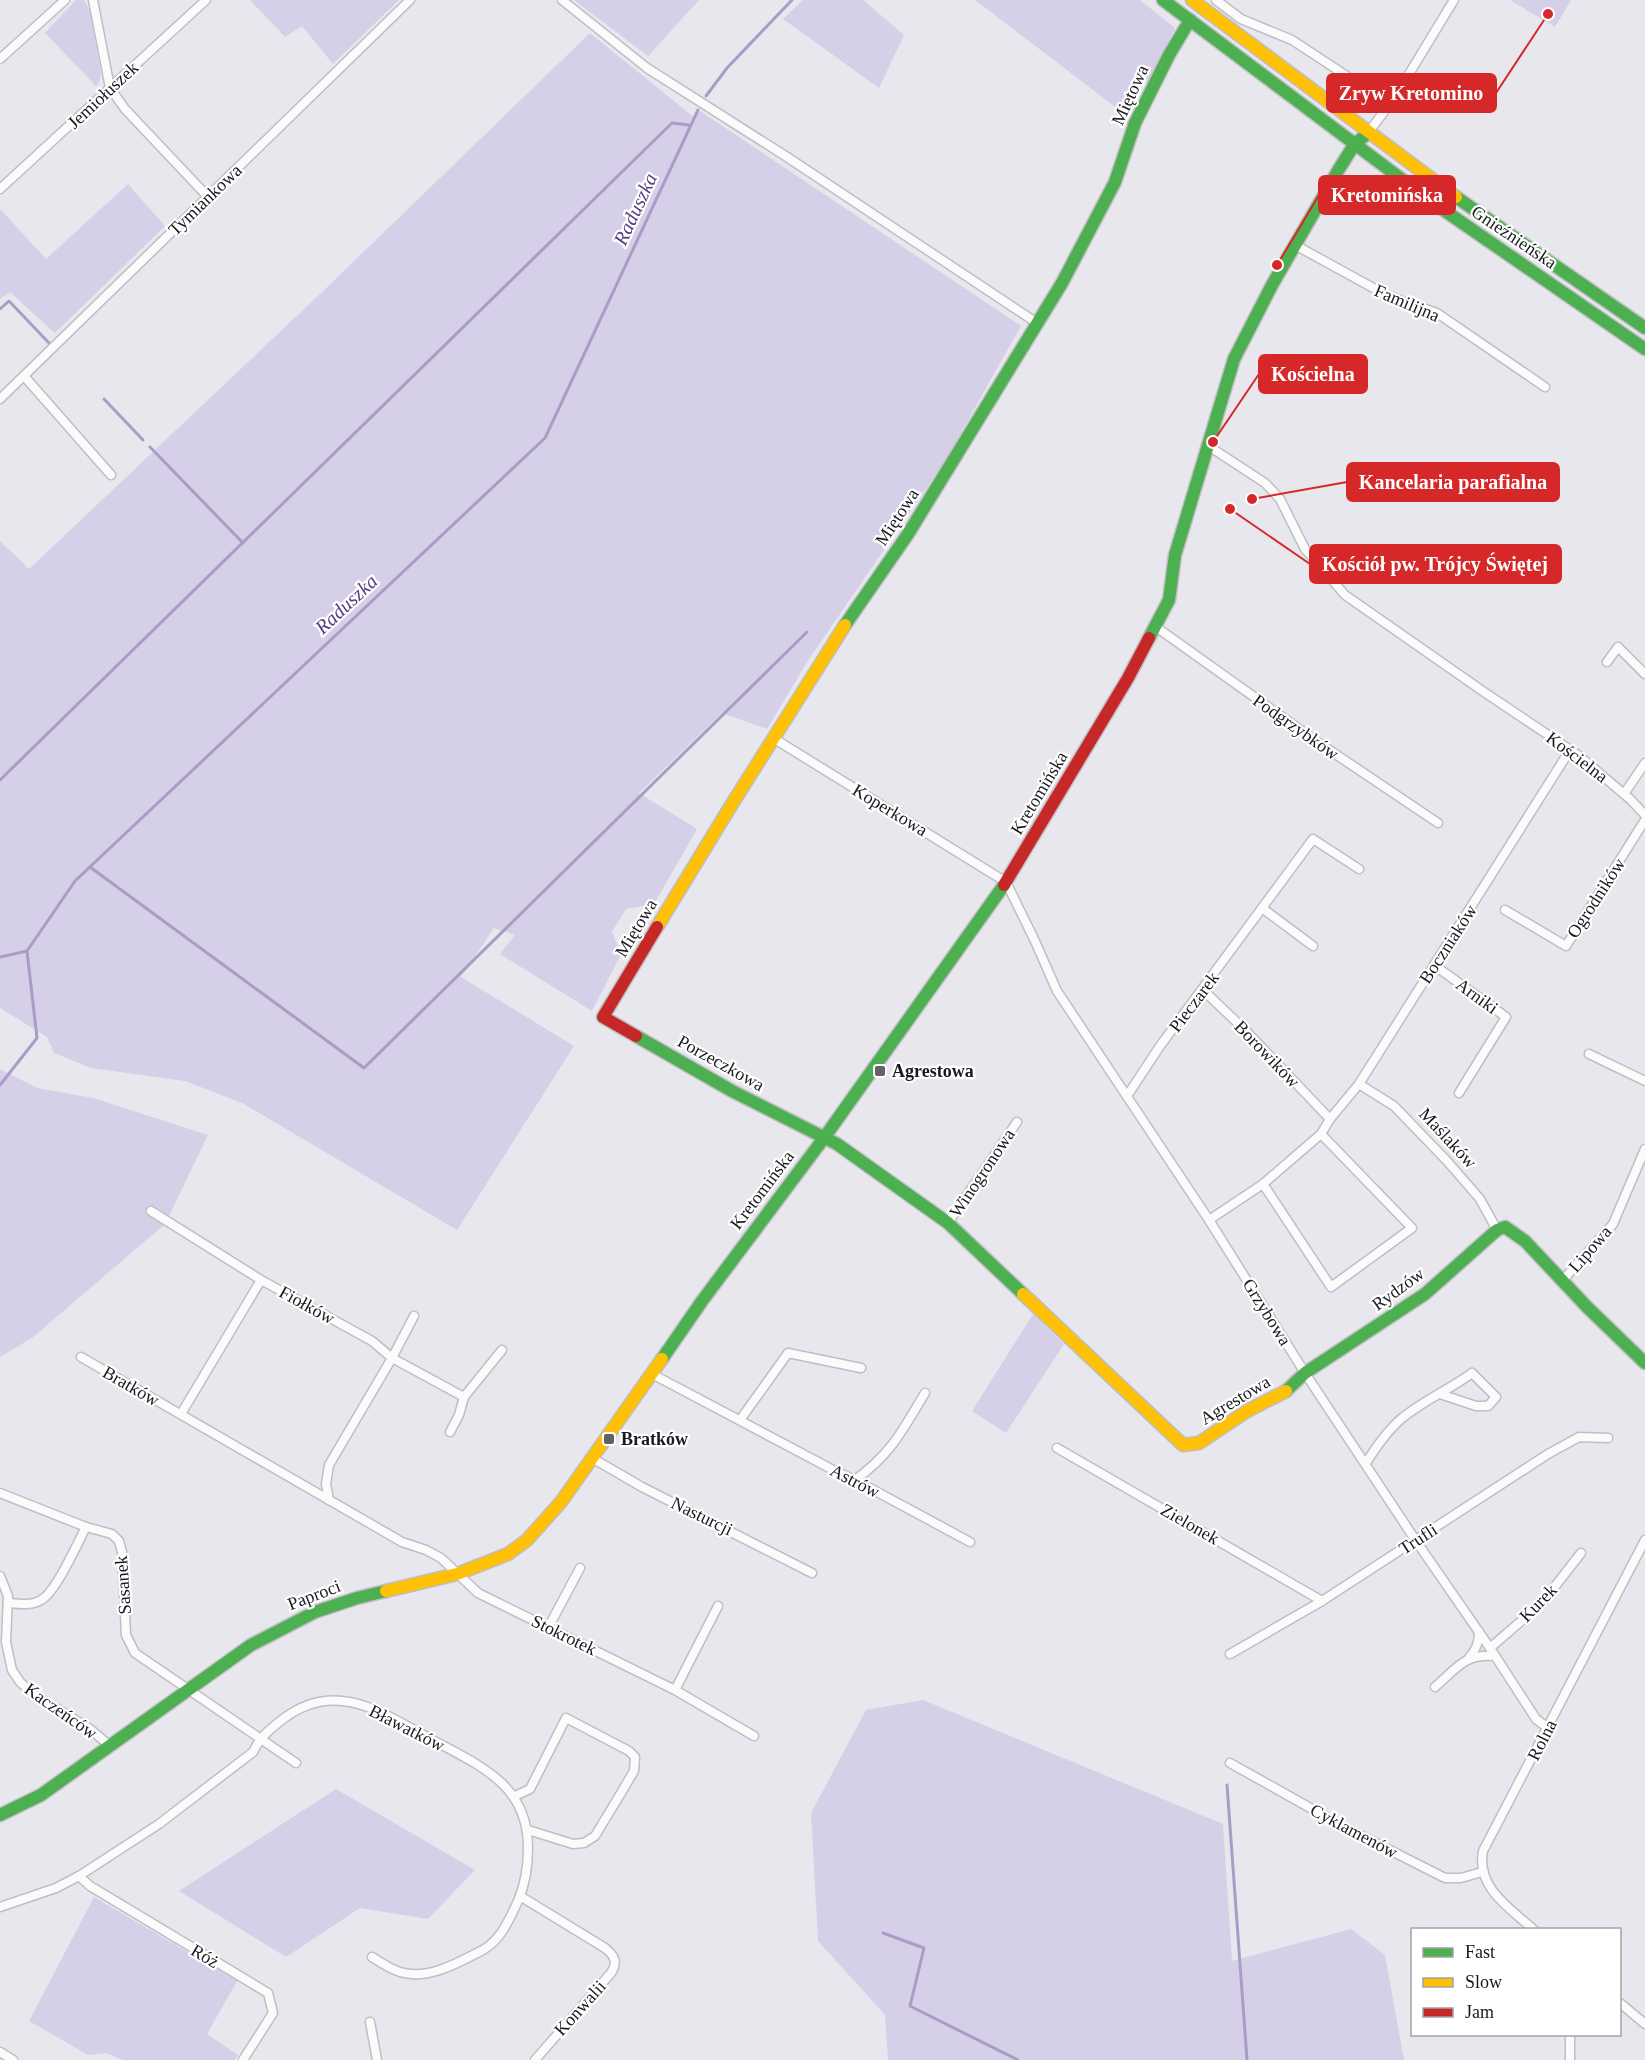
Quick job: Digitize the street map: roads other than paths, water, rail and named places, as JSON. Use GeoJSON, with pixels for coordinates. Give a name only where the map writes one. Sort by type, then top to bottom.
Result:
{"type":"FeatureCollection","features":[{"type":"Feature","properties":{"kind":"street"},"geometry":{"type":"LineString","coordinates":[[0,59],[65,0]]}},
{"type":"Feature","properties":{"kind":"street"},"geometry":{"type":"LineString","coordinates":[[93,0],[110,88],[124,109],[208,197]]}},
{"type":"Feature","properties":{"kind":"street","name":"Jemiołuszek"},"geometry":{"type":"LineString","coordinates":[[0,189],[206,0]]}},
{"type":"Feature","properties":{"kind":"street","name":"Tymiankowa"},"geometry":{"type":"LineString","coordinates":[[0,399],[410,0]]}},
{"type":"Feature","properties":{"kind":"street"},"geometry":{"type":"LineString","coordinates":[[562,0],[647,68],[787,157],[1037,323]]}},
{"type":"Feature","properties":{"kind":"street","name":"Gnieźnieńska"},"geometry":{"type":"LineString","coordinates":[[1163,0],[1354,145],[1459,221],[1645,349]]}},
{"type":"Feature","properties":{"kind":"street","name":"Gnieźnieńska"},"geometry":{"type":"LineString","coordinates":[[1191,0],[1467,205],[1645,328]]}},
{"type":"Feature","properties":{"kind":"street"},"geometry":{"type":"LineString","coordinates":[[1216,0],[1241,19],[1292,40],[1365,88],[1387,106]]}},
{"type":"Feature","properties":{"kind":"street"},"geometry":{"type":"LineString","coordinates":[[1368,133],[1395,97],[1454,0]]}},
{"type":"Feature","properties":{"kind":"street","name":"Miętowa"},"geometry":{"type":"LineString","coordinates":[[603,1017],[773,738],[838,636],[908,534],[1062,283],[1115,182],[1135,123],[1169,55],[1190,21]]}},
{"type":"Feature","properties":{"kind":"street","name":"Kretomińska"},"geometry":{"type":"LineString","coordinates":[[625,1413],[715,1282],[824,1138],[1006,882],[1128,678],[1169,600],[1175,555],[1206,445],[1234,358],[1295,245],[1354,145],[1368,133]]}},
{"type":"Feature","properties":{"kind":"street","name":"Familijna"},"geometry":{"type":"LineString","coordinates":[[1295,245],[1388,296],[1437,313],[1545,387]]}},
{"type":"Feature","properties":{"kind":"street"},"geometry":{"type":"LineString","coordinates":[[24,376],[111,475]]}},
{"type":"Feature","properties":{"kind":"street","name":"Kościelna"},"geometry":{"type":"LineString","coordinates":[[1206,445],[1264,483],[1280,499],[1305,549],[1346,595],[1570,750],[1624,794],[1645,815]]}},
{"type":"Feature","properties":{"kind":"street","name":"Podgrzybków"},"geometry":{"type":"LineString","coordinates":[[1156,627],[1316,741],[1438,823]]}},
{"type":"Feature","properties":{"kind":"street"},"geometry":{"type":"LineString","coordinates":[[1607,662],[1618,647],[1645,674]]}},
{"type":"Feature","properties":{"kind":"street","name":"Koperkowa"},"geometry":{"type":"LineString","coordinates":[[773,738],[1006,882]]}},
{"type":"Feature","properties":{"kind":"street","name":"Boczniaków"},"geometry":{"type":"LineString","coordinates":[[1209,1220],[1263,1184],[1321,1134],[1330,1119],[1359,1084],[1381,1045],[1570,750]]}},
{"type":"Feature","properties":{"kind":"street","name":"Kościelna"},"geometry":{"type":"LineString","coordinates":[[1624,794],[1645,763]]}},
{"type":"Feature","properties":{"kind":"street","name":"Ogrodników"},"geometry":{"type":"LineString","coordinates":[[1505,910],[1566,946],[1645,820]]}},
{"type":"Feature","properties":{"kind":"street","name":"Pieczarek"},"geometry":{"type":"LineString","coordinates":[[1127,1096],[1160,1046],[1313,839],[1359,870]]}},
{"type":"Feature","properties":{"kind":"street","name":"Grzybowa"},"geometry":{"type":"LineString","coordinates":[[1006,882],[1057,991],[1209,1220],[1305,1373],[1416,1541],[1479,1631],[1536,1719],[1548,1728]]}},
{"type":"Feature","properties":{"kind":"street"},"geometry":{"type":"LineString","coordinates":[[1262,908],[1313,946]]}},
{"type":"Feature","properties":{"kind":"street","name":"Arniki"},"geometry":{"type":"LineString","coordinates":[[1434,965],[1506,1017],[1459,1093]]}},
{"type":"Feature","properties":{"kind":"street","name":"Borowików"},"geometry":{"type":"LineString","coordinates":[[1203,990],[1246,1031],[1330,1119]]}},
{"type":"Feature","properties":{"kind":"street","name":"Porzeczkowa"},"geometry":{"type":"LineString","coordinates":[[603,1017],[732,1091],[824,1138]]}},
{"type":"Feature","properties":{"kind":"street"},"geometry":{"type":"LineString","coordinates":[[1589,1054],[1645,1081]]}},
{"type":"Feature","properties":{"kind":"street","name":"Maślaków"},"geometry":{"type":"LineString","coordinates":[[1359,1084],[1394,1106],[1447,1161],[1480,1199],[1501,1228],[1525,1241],[1645,1363]]}},
{"type":"Feature","properties":{"kind":"street","name":"Winogronowa"},"geometry":{"type":"LineString","coordinates":[[948,1223],[1017,1122]]}},
{"type":"Feature","properties":{"kind":"street"},"geometry":{"type":"LineString","coordinates":[[1263,1184],[1331,1287],[1412,1228],[1321,1134]]}},
{"type":"Feature","properties":{"kind":"street","name":"Agrestowa"},"geometry":{"type":"LineString","coordinates":[[824,1138],[837,1144],[948,1223],[1183,1445],[1199,1443],[1247,1411],[1283,1394],[1305,1373]]}},
{"type":"Feature","properties":{"kind":"street","name":"Lipowa"},"geometry":{"type":"LineString","coordinates":[[1562,1281],[1613,1224],[1645,1149]]}},
{"type":"Feature","properties":{"kind":"street","name":"Fiołków"},"geometry":{"type":"LineString","coordinates":[[151,1211],[261,1280],[372,1341],[392,1358],[464,1397]]}},
{"type":"Feature","properties":{"kind":"street","name":"Rydzów"},"geometry":{"type":"LineString","coordinates":[[1305,1373],[1425,1294],[1501,1228]]}},
{"type":"Feature","properties":{"kind":"street","name":"Bratków"},"geometry":{"type":"LineString","coordinates":[[181,1414],[261,1280]]}},
{"type":"Feature","properties":{"kind":"street"},"geometry":{"type":"LineString","coordinates":[[328,1500],[326,1484],[328,1465],[392,1358],[414,1316]]}},
{"type":"Feature","properties":{"kind":"street"},"geometry":{"type":"LineString","coordinates":[[450,1432],[459,1415],[464,1397],[502,1350]]}},
{"type":"Feature","properties":{"kind":"street"},"geometry":{"type":"LineString","coordinates":[[740,1420],[788,1353],[861,1368]]}},
{"type":"Feature","properties":{"kind":"street","name":"Bratków"},"geometry":{"type":"LineString","coordinates":[[81,1357],[402,1542],[441,1558],[457,1574]]}},
{"type":"Feature","properties":{"kind":"street"},"geometry":{"type":"LineString","coordinates":[[1366,1463],[1381,1438],[1401,1418],[1472,1373],[1496,1397],[1488,1406],[1476,1406],[1440,1394]]}},
{"type":"Feature","properties":{"kind":"street","name":"Astrów"},"geometry":{"type":"LineString","coordinates":[[652,1374],[970,1542]]}},
{"type":"Feature","properties":{"kind":"street"},"geometry":{"type":"LineString","coordinates":[[855,1480],[886,1454],[925,1393]]}},
{"type":"Feature","properties":{"kind":"street","name":"Paproci"},"geometry":{"type":"LineString","coordinates":[[0,1815],[41,1795],[251,1646],[282,1628],[315,1612],[357,1598],[457,1574],[508,1554],[527,1540],[561,1502],[625,1413]]}},
{"type":"Feature","properties":{"kind":"street","name":"Trufli"},"geometry":{"type":"LineString","coordinates":[[1230,1654],[1322,1601],[1548,1454],[1579,1437],[1608,1437]]}},
{"type":"Feature","properties":{"kind":"street","name":"Zielonek"},"geometry":{"type":"LineString","coordinates":[[1057,1448],[1322,1601]]}},
{"type":"Feature","properties":{"kind":"street","name":"Nasturcji"},"geometry":{"type":"LineString","coordinates":[[592,1458],[642,1487],[812,1572]]}},
{"type":"Feature","properties":{"kind":"street","name":"Sasanek"},"geometry":{"type":"LineString","coordinates":[[0,1493],[86,1527],[112,1534],[119,1541],[122,1552],[126,1635],[135,1653],[190,1690]]}},
{"type":"Feature","properties":{"kind":"street"},"geometry":{"type":"LineString","coordinates":[[8,1604],[29,1604],[42,1600],[54,1586],[86,1527]]}},
{"type":"Feature","properties":{"kind":"street","name":"Rolna"},"geometry":{"type":"LineString","coordinates":[[1482,1872],[1481,1861],[1486,1844],[1507,1808],[1645,1540]]}},
{"type":"Feature","properties":{"kind":"street","name":"Kurek"},"geometry":{"type":"LineString","coordinates":[[1493,1652],[1542,1603],[1581,1554]]}},
{"type":"Feature","properties":{"kind":"street"},"geometry":{"type":"LineString","coordinates":[[548,1628],[580,1568]]}},
{"type":"Feature","properties":{"kind":"street","name":"Stokrotek"},"geometry":{"type":"LineString","coordinates":[[457,1574],[478,1593],[675,1690],[754,1736]]}},
{"type":"Feature","properties":{"kind":"street","name":"Kaczeńców"},"geometry":{"type":"LineString","coordinates":[[0,1576],[8,1596],[6,1642],[12,1670],[20,1682],[33,1694],[90,1729],[110,1746]]}},
{"type":"Feature","properties":{"kind":"street"},"geometry":{"type":"LineString","coordinates":[[675,1690],[718,1606]]}},
{"type":"Feature","properties":{"kind":"street"},"geometry":{"type":"LineString","coordinates":[[1436,1687],[1475,1651],[1479,1641],[1479,1631]]}},
{"type":"Feature","properties":{"kind":"street"},"geometry":{"type":"LineString","coordinates":[[1468,1658],[1493,1652]]}},
{"type":"Feature","properties":{"kind":"street"},"geometry":{"type":"LineString","coordinates":[[190,1690],[296,1763]]}},
{"type":"Feature","properties":{"kind":"street","name":"Bławatków"},"geometry":{"type":"LineString","coordinates":[[260,1737],[299,1708],[323,1700],[351,1702],[372,1708],[492,1773],[515,1796],[528,1830],[528,1860],[520,1896],[498,1938],[482,1951],[449,1967],[413,1974],[399,1972],[372,1957]]}},
{"type":"Feature","properties":{"kind":"street"},"geometry":{"type":"LineString","coordinates":[[515,1796],[530,1789],[566,1718],[629,1750],[635,1757],[634,1771],[595,1836],[584,1843],[573,1844],[528,1830]]}},
{"type":"Feature","properties":{"kind":"street"},"geometry":{"type":"LineString","coordinates":[[0,1907],[56,1888],[79,1876],[159,1824],[253,1752],[260,1737]]}},
{"type":"Feature","properties":{"kind":"street","name":"Cyklamenów"},"geometry":{"type":"LineString","coordinates":[[1230,1763],[1346,1828],[1445,1878],[1461,1878],[1482,1872]]}},
{"type":"Feature","properties":{"kind":"street"},"geometry":{"type":"LineString","coordinates":[[1482,1872],[1493,1893],[1533,1928]]}},
{"type":"Feature","properties":{"kind":"street","name":"Róż"},"geometry":{"type":"LineString","coordinates":[[79,1876],[90,1886],[268,1994],[273,2013],[243,2060]]}},
{"type":"Feature","properties":{"kind":"street","name":"Konwalii"},"geometry":{"type":"LineString","coordinates":[[520,1896],[605,1948],[613,1954],[615,1961],[611,1973],[535,2060]]}},
{"type":"Feature","properties":{"kind":"street"},"geometry":{"type":"LineString","coordinates":[[1621,2004],[1645,2024]]}},
{"type":"Feature","properties":{"kind":"street"},"geometry":{"type":"LineString","coordinates":[[370,2022],[377,2060]]}},
{"type":"Feature","properties":{"kind":"street"},"geometry":{"type":"LineString","coordinates":[[1570,2036],[1570,2060]]}},
{"type":"Feature","properties":{"kind":"street"},"geometry":{"type":"LineString","coordinates":[[0,2052],[13,2060]]}},
{"type":"Feature","properties":{"kind":"waterway","name":"Raduszka"},"geometry":{"type":"LineString","coordinates":[[706,96],[727,68],[792,0]]}},
{"type":"Feature","properties":{"kind":"waterway","name":"Raduszka"},"geometry":{"type":"LineString","coordinates":[[0,1085],[37,1038],[27,951],[75,881],[545,438],[698,110]]}},
{"type":"Feature","properties":{"kind":"waterway"},"geometry":{"type":"LineString","coordinates":[[0,780],[672,123],[689,125]]}},
{"type":"Feature","properties":{"kind":"waterway"},"geometry":{"type":"LineString","coordinates":[[0,309],[9,301],[49,343]]}},
{"type":"Feature","properties":{"kind":"waterway"},"geometry":{"type":"LineString","coordinates":[[104,399],[143,440]]}},
{"type":"Feature","properties":{"kind":"waterway"},"geometry":{"type":"LineString","coordinates":[[150,447],[243,543]]}},
{"type":"Feature","properties":{"kind":"waterway"},"geometry":{"type":"LineString","coordinates":[[90,867],[364,1068],[807,632]]}},
{"type":"Feature","properties":{"kind":"waterway"},"geometry":{"type":"LineString","coordinates":[[0,957],[27,951]]}},
{"type":"Feature","properties":{"kind":"waterway"},"geometry":{"type":"LineString","coordinates":[[1227,1785],[1247,2060]]}},
{"type":"Feature","properties":{"kind":"waterway"},"geometry":{"type":"LineString","coordinates":[[883,1933],[924,1948],[910,2006],[1018,2060]]}},
{"type":"Feature","properties":{"kind":"place","name":"Zryw Kretomino"},"geometry":{"type":"Point","coordinates":[1548,14]}},
{"type":"Feature","properties":{"kind":"place","name":"Kretomińska"},"geometry":{"type":"Point","coordinates":[1277,265]}},
{"type":"Feature","properties":{"kind":"place","name":"Kościelna"},"geometry":{"type":"Point","coordinates":[1213,442]}},
{"type":"Feature","properties":{"kind":"place","name":"Kancelaria parafialna"},"geometry":{"type":"Point","coordinates":[1252,499]}},
{"type":"Feature","properties":{"kind":"place","name":"Kościół pw. Trójcy Świętej"},"geometry":{"type":"Point","coordinates":[1230,509]}},
{"type":"Feature","properties":{"kind":"place","name":"Agrestowa"},"geometry":{"type":"Point","coordinates":[880,1071]}},
{"type":"Feature","properties":{"kind":"place","name":"Bratków"},"geometry":{"type":"Point","coordinates":[609,1439]}}]}
